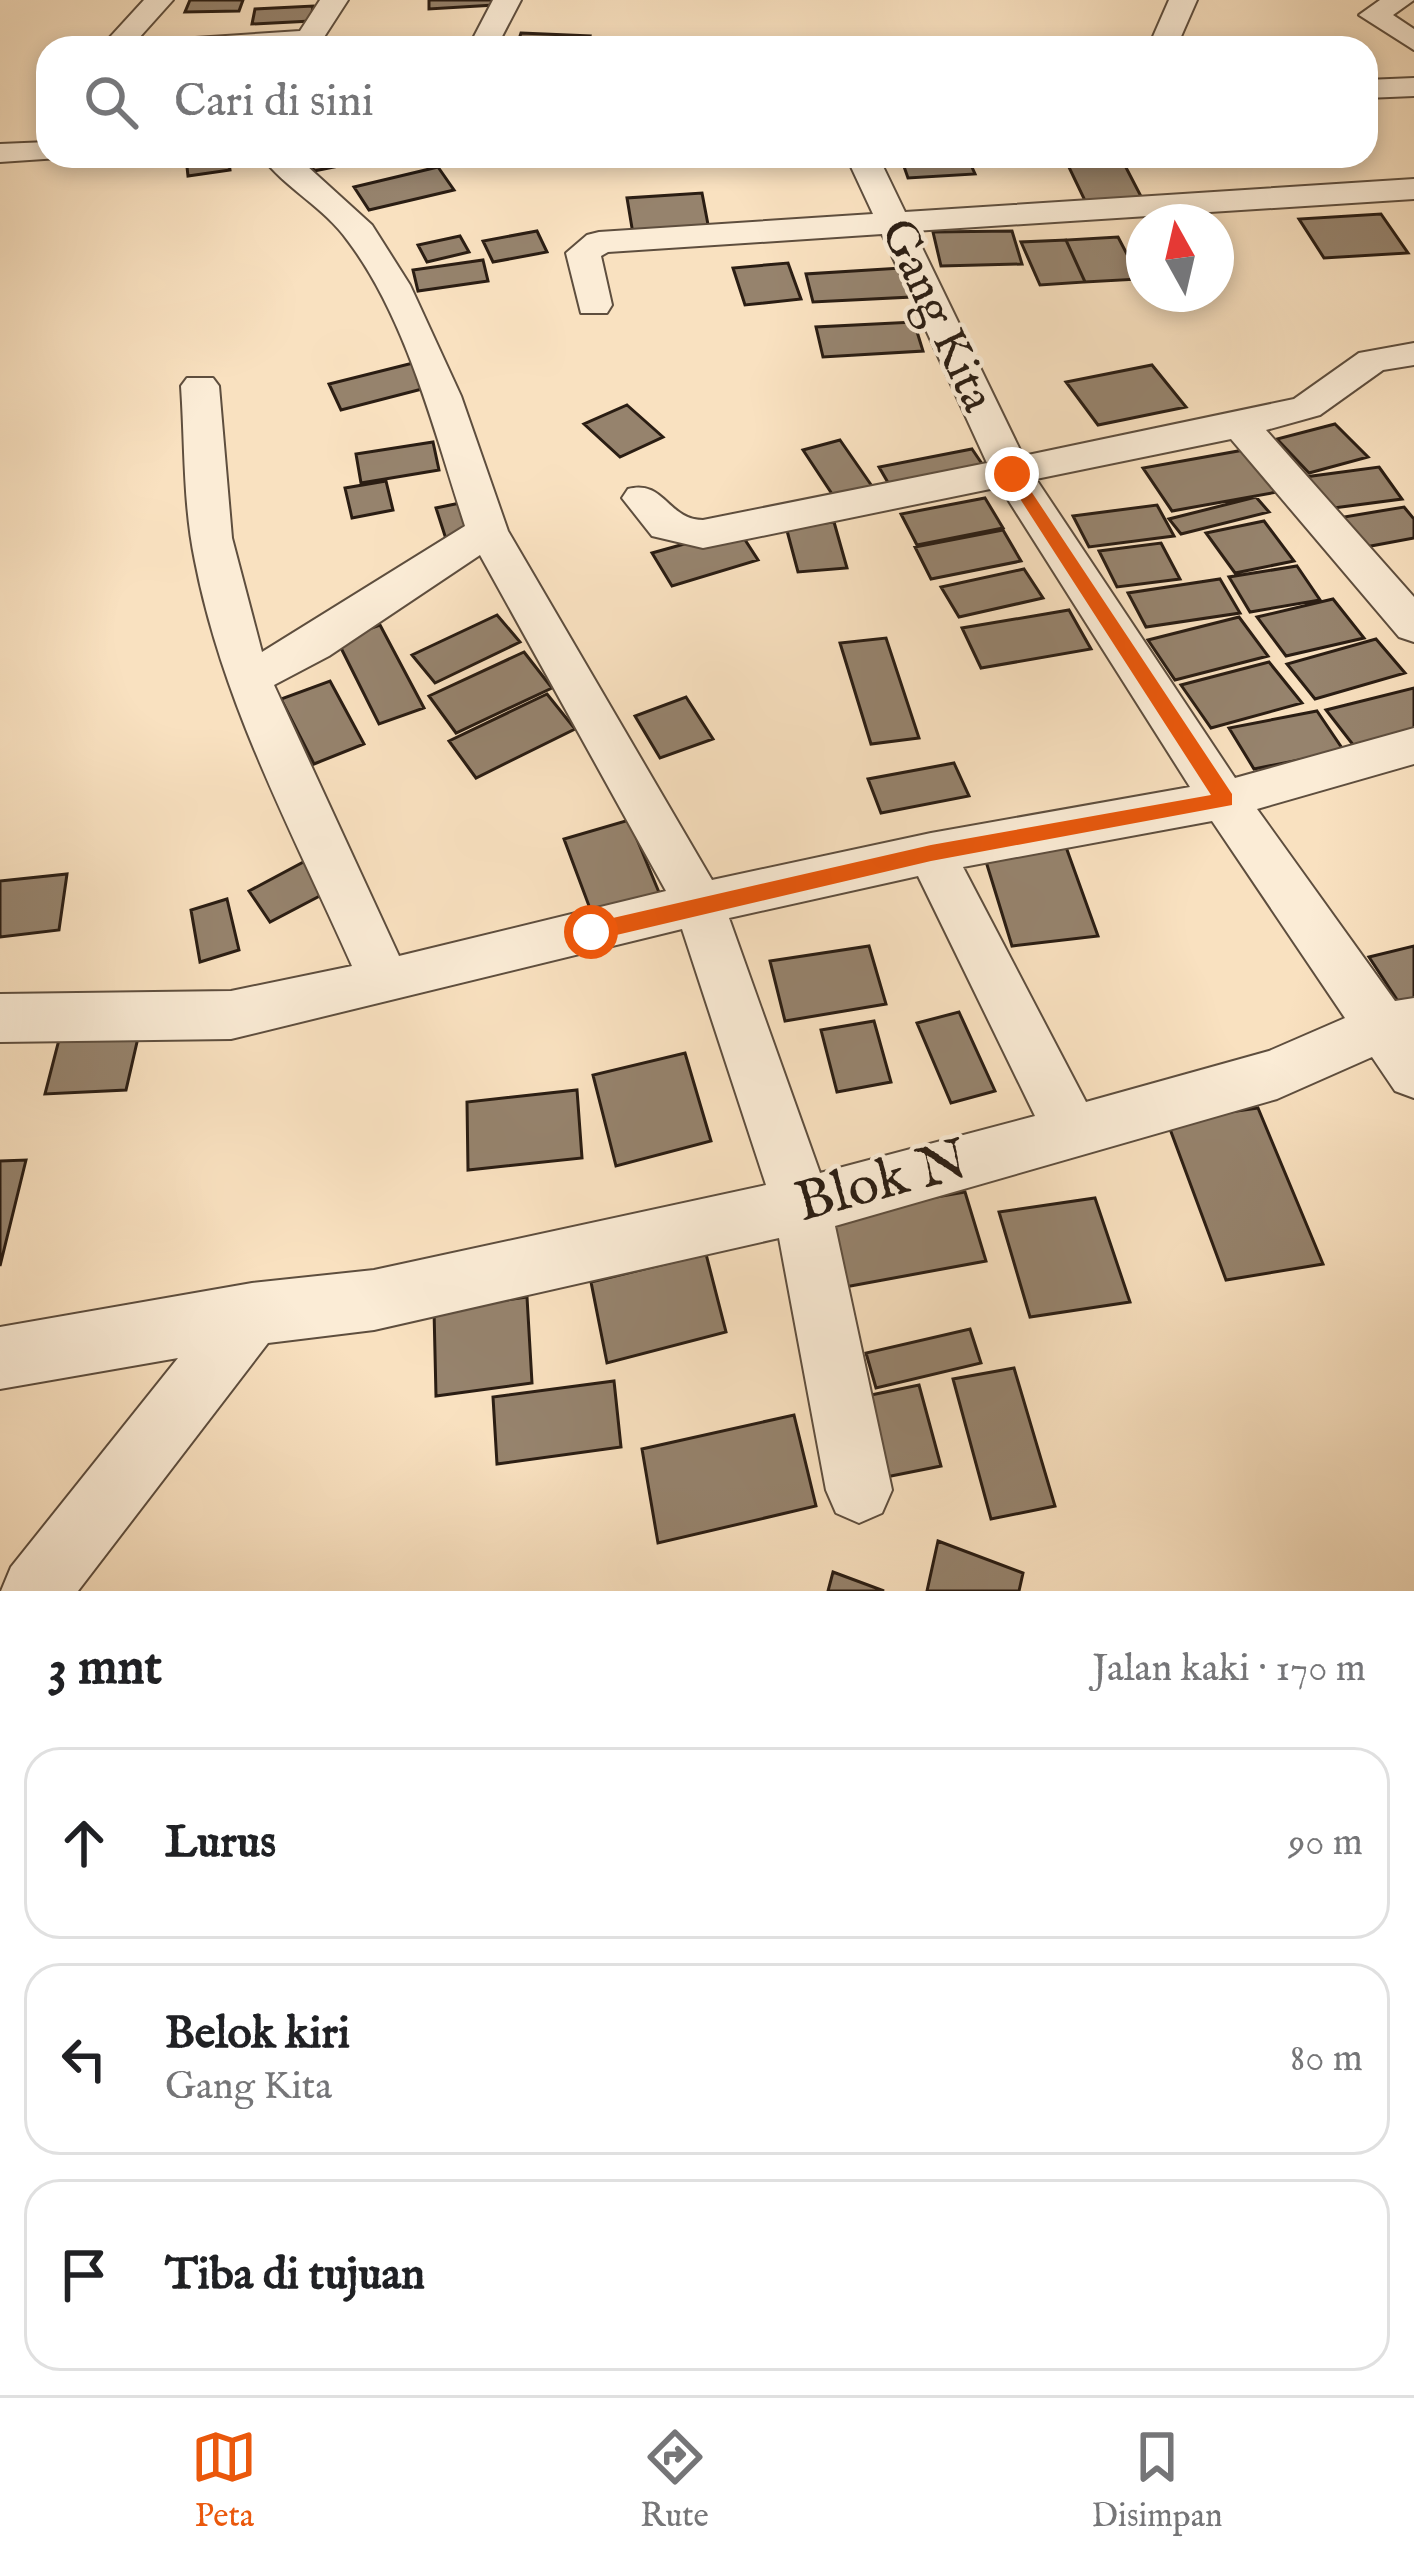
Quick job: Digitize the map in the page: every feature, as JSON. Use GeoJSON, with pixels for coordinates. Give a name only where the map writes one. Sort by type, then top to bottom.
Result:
{"type":"FeatureCollection","features":[{"type":"Feature","properties":{"kind":"street"},"geometry":{"type":"LineString","coordinates":[[125,36],[159,0]]}},
{"type":"Feature","properties":{"kind":"street"},"geometry":{"type":"LineString","coordinates":[[311,36],[334,0]]}},
{"type":"Feature","properties":{"kind":"street"},"geometry":{"type":"LineString","coordinates":[[488,36],[507,0]]}},
{"type":"Feature","properties":{"kind":"street"},"geometry":{"type":"LineString","coordinates":[[1167,36],[1183,0]]}},
{"type":"Feature","properties":{"kind":"street"},"geometry":{"type":"LineString","coordinates":[[1401,0],[1373,15],[1414,41]]}},
{"type":"Feature","properties":{"kind":"street"},"geometry":{"type":"LineString","coordinates":[[1378,88],[1414,87]]}},
{"type":"Feature","properties":{"kind":"street"},"geometry":{"type":"LineString","coordinates":[[0,153],[36,146]]}},
{"type":"Feature","properties":{"kind":"street"},"geometry":{"type":"LineString","coordinates":[[290,168],[360,232],[393,285],[442,396],[487,531],[699,904],[802,1206],[859,1490]]}},
{"type":"Feature","properties":{"kind":"street","name":"Gang Kita"},"geometry":{"type":"LineString","coordinates":[[867,168],[1012,474],[1225,800],[1396,1025],[1414,1073]]}},
{"type":"Feature","properties":{"kind":"street"},"geometry":{"type":"LineString","coordinates":[[594,305],[583,253],[599,242],[1414,189]]}},
{"type":"Feature","properties":{"kind":"street"},"geometry":{"type":"LineString","coordinates":[[642,498],[663,528],[682,535],[703,534],[1240,425],[1307,407],[1372,361],[1414,354]]}},
{"type":"Feature","properties":{"kind":"street"},"geometry":{"type":"LineString","coordinates":[[200,386],[214,557],[248,679],[296,801],[346,892],[385,982]]}},
{"type":"Feature","properties":{"kind":"street"},"geometry":{"type":"LineString","coordinates":[[1240,425],[1414,626]]}},
{"type":"Feature","properties":{"kind":"street"},"geometry":{"type":"LineString","coordinates":[[248,679],[313,645],[487,531]]}},
{"type":"Feature","properties":{"kind":"street"},"geometry":{"type":"LineString","coordinates":[[0,1018],[231,1015],[931,853],[1225,800],[1414,746]]}},
{"type":"Feature","properties":{"kind":"street"},"geometry":{"type":"LineString","coordinates":[[931,853],[1072,1132]]}},
{"type":"Feature","properties":{"kind":"street","name":"Blok N"},"geometry":{"type":"LineString","coordinates":[[0,1358],[252,1314],[374,1300],[802,1206],[1277,1073],[1396,1025]]}},
{"type":"Feature","properties":{"kind":"street"},"geometry":{"type":"LineString","coordinates":[[35,1591],[252,1314]]}},
{"type":"Feature","properties":{"kind":"building"},"geometry":{"type":"Polygon","coordinates":[[[190,0],[243,0],[239,11],[185,12],[190,0]]]}},
{"type":"Feature","properties":{"kind":"building"},"geometry":{"type":"Polygon","coordinates":[[[429,0],[493,0],[494,5],[429,9],[429,0]]]}},
{"type":"Feature","properties":{"kind":"building"},"geometry":{"type":"Polygon","coordinates":[[[313,6],[311,21],[252,24],[255,9],[313,6]]]}},
{"type":"Feature","properties":{"kind":"building"},"geometry":{"type":"Polygon","coordinates":[[[521,33],[590,36],[520,36],[521,33]]]}},
{"type":"Feature","properties":{"kind":"building"},"geometry":{"type":"Polygon","coordinates":[[[187,168],[230,168],[230,170],[188,176],[187,168]]]}},
{"type":"Feature","properties":{"kind":"building"},"geometry":{"type":"Polygon","coordinates":[[[439,168],[454,190],[369,210],[354,187],[439,168]]]}},
{"type":"Feature","properties":{"kind":"building"},"geometry":{"type":"Polygon","coordinates":[[[904,168],[972,168],[975,174],[908,178],[904,168]]]}},
{"type":"Feature","properties":{"kind":"building"},"geometry":{"type":"Polygon","coordinates":[[[1069,168],[1126,168],[1145,204],[1088,207],[1069,168]]]}},
{"type":"Feature","properties":{"kind":"building"},"geometry":{"type":"Polygon","coordinates":[[[702,193],[710,235],[634,240],[627,198],[702,193]]]}},
{"type":"Feature","properties":{"kind":"building"},"geometry":{"type":"Polygon","coordinates":[[[1381,214],[1408,253],[1324,258],[1299,219],[1381,214]]]}},
{"type":"Feature","properties":{"kind":"building"},"geometry":{"type":"Polygon","coordinates":[[[537,231],[547,252],[493,262],[483,241],[537,231]]]}},
{"type":"Feature","properties":{"kind":"building"},"geometry":{"type":"Polygon","coordinates":[[[1012,231],[1022,264],[941,266],[933,232],[1012,231]]]}},
{"type":"Feature","properties":{"kind":"building"},"geometry":{"type":"Polygon","coordinates":[[[460,236],[469,252],[427,262],[418,245],[460,236]]]}},
{"type":"Feature","properties":{"kind":"building"},"geometry":{"type":"Polygon","coordinates":[[[1118,237],[1126,252],[1126,280],[1085,282],[1066,240],[1118,237]]]}},
{"type":"Feature","properties":{"kind":"building"},"geometry":{"type":"Polygon","coordinates":[[[1066,240],[1085,282],[1040,285],[1021,242],[1066,240]]]}},
{"type":"Feature","properties":{"kind":"building"},"geometry":{"type":"Polygon","coordinates":[[[483,260],[488,281],[418,291],[413,270],[483,260]]]}},
{"type":"Feature","properties":{"kind":"building"},"geometry":{"type":"Polygon","coordinates":[[[788,263],[801,299],[745,305],[733,268],[788,263]]]}},
{"type":"Feature","properties":{"kind":"building"},"geometry":{"type":"Polygon","coordinates":[[[901,268],[911,297],[813,302],[806,274],[901,268]]]}},
{"type":"Feature","properties":{"kind":"building"},"geometry":{"type":"Polygon","coordinates":[[[914,322],[923,351],[823,357],[816,327],[914,322]]]}},
{"type":"Feature","properties":{"kind":"building"},"geometry":{"type":"Polygon","coordinates":[[[413,363],[426,388],[341,410],[329,384],[413,363]]]}},
{"type":"Feature","properties":{"kind":"building"},"geometry":{"type":"Polygon","coordinates":[[[1152,365],[1186,407],[1098,425],[1066,382],[1152,365]]]}},
{"type":"Feature","properties":{"kind":"building"},"geometry":{"type":"Polygon","coordinates":[[[627,405],[663,437],[620,457],[584,424],[627,405]]]}},
{"type":"Feature","properties":{"kind":"building"},"geometry":{"type":"Polygon","coordinates":[[[1335,424],[1368,457],[1309,473],[1277,439],[1335,424]]]}},
{"type":"Feature","properties":{"kind":"building"},"geometry":{"type":"Polygon","coordinates":[[[840,440],[883,502],[844,512],[803,450],[840,440]]]}},
{"type":"Feature","properties":{"kind":"building"},"geometry":{"type":"Polygon","coordinates":[[[433,442],[439,470],[361,483],[356,454],[433,442]]]}},
{"type":"Feature","properties":{"kind":"building"},"geometry":{"type":"Polygon","coordinates":[[[972,449],[997,486],[901,505],[879,467],[972,449]]]}},
{"type":"Feature","properties":{"kind":"building"},"geometry":{"type":"Polygon","coordinates":[[[1244,450],[1277,492],[1172,511],[1143,468],[1244,450]]]}},
{"type":"Feature","properties":{"kind":"building"},"geometry":{"type":"Polygon","coordinates":[[[1379,467],[1402,499],[1326,509],[1305,477],[1379,467]]]}},
{"type":"Feature","properties":{"kind":"building"},"geometry":{"type":"Polygon","coordinates":[[[386,481],[393,510],[352,518],[345,488],[386,481]]]}},
{"type":"Feature","properties":{"kind":"building"},"geometry":{"type":"Polygon","coordinates":[[[1256,497],[1269,512],[1181,534],[1169,519],[1256,497]]]}},
{"type":"Feature","properties":{"kind":"building"},"geometry":{"type":"Polygon","coordinates":[[[985,498],[1003,528],[917,545],[901,514],[985,498]]]}},
{"type":"Feature","properties":{"kind":"building"},"geometry":{"type":"Polygon","coordinates":[[[460,503],[470,534],[446,539],[436,508],[460,503]]]}},
{"type":"Feature","properties":{"kind":"building"},"geometry":{"type":"Polygon","coordinates":[[[1157,505],[1174,536],[1089,547],[1073,516],[1157,505]]]}},
{"type":"Feature","properties":{"kind":"building"},"geometry":{"type":"Polygon","coordinates":[[[1404,507],[1414,519],[1414,538],[1360,548],[1338,518],[1404,507]]]}},
{"type":"Feature","properties":{"kind":"building"},"geometry":{"type":"Polygon","coordinates":[[[1264,521],[1294,561],[1235,573],[1206,533],[1264,521]]]}},
{"type":"Feature","properties":{"kind":"building"},"geometry":{"type":"Polygon","coordinates":[[[834,522],[847,568],[798,572],[786,527],[834,522]]]}},
{"type":"Feature","properties":{"kind":"building"},"geometry":{"type":"Polygon","coordinates":[[[738,529],[758,560],[672,586],[652,553],[738,529]]]}},
{"type":"Feature","properties":{"kind":"building"},"geometry":{"type":"Polygon","coordinates":[[[1003,530],[1021,561],[931,579],[915,547],[1003,530]]]}},
{"type":"Feature","properties":{"kind":"building"},"geometry":{"type":"Polygon","coordinates":[[[1161,543],[1180,579],[1117,587],[1099,551],[1161,543]]]}},
{"type":"Feature","properties":{"kind":"building"},"geometry":{"type":"Polygon","coordinates":[[[1297,566],[1320,600],[1250,612],[1229,577],[1297,566]]]}},
{"type":"Feature","properties":{"kind":"building"},"geometry":{"type":"Polygon","coordinates":[[[1024,569],[1043,598],[959,617],[941,587],[1024,569]]]}},
{"type":"Feature","properties":{"kind":"building"},"geometry":{"type":"Polygon","coordinates":[[[1220,579],[1240,613],[1146,627],[1128,593],[1220,579]]]}},
{"type":"Feature","properties":{"kind":"building"},"geometry":{"type":"Polygon","coordinates":[[[1333,599],[1364,638],[1286,656],[1257,617],[1333,599]]]}},
{"type":"Feature","properties":{"kind":"building"},"geometry":{"type":"Polygon","coordinates":[[[1069,610],[1091,649],[981,668],[962,628],[1069,610]]]}},
{"type":"Feature","properties":{"kind":"building"},"geometry":{"type":"Polygon","coordinates":[[[497,615],[520,642],[435,683],[412,655],[497,615]]]}},
{"type":"Feature","properties":{"kind":"building"},"geometry":{"type":"Polygon","coordinates":[[[1239,617],[1268,656],[1175,680],[1148,640],[1239,617]]]}},
{"type":"Feature","properties":{"kind":"building"},"geometry":{"type":"Polygon","coordinates":[[[380,625],[424,708],[379,724],[337,640],[380,625]]]}},
{"type":"Feature","properties":{"kind":"building"},"geometry":{"type":"Polygon","coordinates":[[[886,638],[919,738],[871,744],[840,643],[886,638]]]}},
{"type":"Feature","properties":{"kind":"building"},"geometry":{"type":"Polygon","coordinates":[[[1376,639],[1405,673],[1315,699],[1287,664],[1376,639]]]}},
{"type":"Feature","properties":{"kind":"building"},"geometry":{"type":"Polygon","coordinates":[[[524,652],[552,688],[456,733],[429,696],[524,652]]]}},
{"type":"Feature","properties":{"kind":"building"},"geometry":{"type":"Polygon","coordinates":[[[1269,662],[1302,703],[1211,728],[1181,685],[1269,662]]]}},
{"type":"Feature","properties":{"kind":"building"},"geometry":{"type":"Polygon","coordinates":[[[330,681],[364,744],[314,764],[281,699],[330,681]]]}},
{"type":"Feature","properties":{"kind":"building"},"geometry":{"type":"Polygon","coordinates":[[[1414,688],[1414,730],[1354,746],[1326,710],[1414,688]]]}},
{"type":"Feature","properties":{"kind":"building"},"geometry":{"type":"Polygon","coordinates":[[[547,694],[575,729],[476,778],[449,741],[547,694]]]}},
{"type":"Feature","properties":{"kind":"building"},"geometry":{"type":"Polygon","coordinates":[[[686,697],[713,739],[660,758],[635,716],[686,697]]]}},
{"type":"Feature","properties":{"kind":"building"},"geometry":{"type":"Polygon","coordinates":[[[1317,711],[1344,751],[1254,769],[1229,728],[1317,711]]]}},
{"type":"Feature","properties":{"kind":"building"},"geometry":{"type":"Polygon","coordinates":[[[954,763],[969,796],[881,813],[868,779],[954,763]]]}},
{"type":"Feature","properties":{"kind":"building"},"geometry":{"type":"Polygon","coordinates":[[[629,820],[663,902],[595,922],[564,839],[629,820]]]}},
{"type":"Feature","properties":{"kind":"building"},"geometry":{"type":"Polygon","coordinates":[[[1066,847],[1098,936],[1012,946],[984,855],[1066,847]]]}},
{"type":"Feature","properties":{"kind":"building"},"geometry":{"type":"Polygon","coordinates":[[[311,858],[333,889],[270,922],[249,891],[311,858]]]}},
{"type":"Feature","properties":{"kind":"building"},"geometry":{"type":"Polygon","coordinates":[[[67,874],[59,930],[0,937],[0,881],[67,874]]]}},
{"type":"Feature","properties":{"kind":"building"},"geometry":{"type":"Polygon","coordinates":[[[227,899],[239,950],[200,962],[191,910],[227,899]]]}},
{"type":"Feature","properties":{"kind":"building"},"geometry":{"type":"Polygon","coordinates":[[[869,946],[886,1004],[785,1021],[770,961],[869,946]]]}},
{"type":"Feature","properties":{"kind":"building"},"geometry":{"type":"Polygon","coordinates":[[[1414,946],[1414,1020],[1411,1021],[1369,957],[1414,946]]]}},
{"type":"Feature","properties":{"kind":"building"},"geometry":{"type":"Polygon","coordinates":[[[959,1012],[995,1091],[951,1103],[917,1023],[959,1012]]]}},
{"type":"Feature","properties":{"kind":"building"},"geometry":{"type":"Polygon","coordinates":[[[874,1021],[891,1082],[837,1092],[821,1030],[874,1021]]]}},
{"type":"Feature","properties":{"kind":"building"},"geometry":{"type":"Polygon","coordinates":[[[140,1029],[126,1090],[45,1094],[61,1032],[140,1029]]]}},
{"type":"Feature","properties":{"kind":"building"},"geometry":{"type":"Polygon","coordinates":[[[685,1053],[711,1141],[616,1166],[593,1075],[685,1053]]]}},
{"type":"Feature","properties":{"kind":"building"},"geometry":{"type":"Polygon","coordinates":[[[577,1090],[582,1158],[468,1170],[467,1102],[577,1090]]]}},
{"type":"Feature","properties":{"kind":"building"},"geometry":{"type":"Polygon","coordinates":[[[1258,1108],[1323,1264],[1226,1280],[1167,1121],[1258,1108]]]}},
{"type":"Feature","properties":{"kind":"building"},"geometry":{"type":"Polygon","coordinates":[[[26,1160],[0,1266],[0,1161],[26,1160]]]}},
{"type":"Feature","properties":{"kind":"building"},"geometry":{"type":"Polygon","coordinates":[[[965,1192],[986,1261],[845,1287],[828,1216],[965,1192]]]}},
{"type":"Feature","properties":{"kind":"building"},"geometry":{"type":"Polygon","coordinates":[[[1095,1198],[1130,1302],[1030,1317],[999,1212],[1095,1198]]]}},
{"type":"Feature","properties":{"kind":"building"},"geometry":{"type":"Polygon","coordinates":[[[706,1254],[726,1332],[607,1363],[591,1282],[706,1254]]]}},
{"type":"Feature","properties":{"kind":"building"},"geometry":{"type":"Polygon","coordinates":[[[527,1297],[532,1383],[436,1396],[434,1310],[527,1297]]]}},
{"type":"Feature","properties":{"kind":"building"},"geometry":{"type":"Polygon","coordinates":[[[970,1329],[981,1363],[876,1388],[866,1353],[970,1329]]]}},
{"type":"Feature","properties":{"kind":"building"},"geometry":{"type":"Polygon","coordinates":[[[1014,1368],[1055,1506],[991,1519],[953,1379],[1014,1368]]]}},
{"type":"Feature","properties":{"kind":"building"},"geometry":{"type":"Polygon","coordinates":[[[614,1381],[621,1447],[497,1464],[493,1397],[614,1381]]]}},
{"type":"Feature","properties":{"kind":"building"},"geometry":{"type":"Polygon","coordinates":[[[919,1385],[941,1466],[871,1480],[852,1399],[919,1385]]]}},
{"type":"Feature","properties":{"kind":"building"},"geometry":{"type":"Polygon","coordinates":[[[794,1415],[816,1506],[658,1543],[642,1449],[794,1415]]]}},
{"type":"Feature","properties":{"kind":"building"},"geometry":{"type":"Polygon","coordinates":[[[938,1541],[1023,1573],[1019,1591],[927,1591],[938,1541]]]}},
{"type":"Feature","properties":{"kind":"building"},"geometry":{"type":"Polygon","coordinates":[[[833,1572],[884,1591],[828,1591],[833,1572]]]}},
{"type":"Feature","properties":{"kind":"route"},"geometry":{"type":"LineString","coordinates":[[591,932],[931,853],[1225,800],[1012,474]]}}]}
